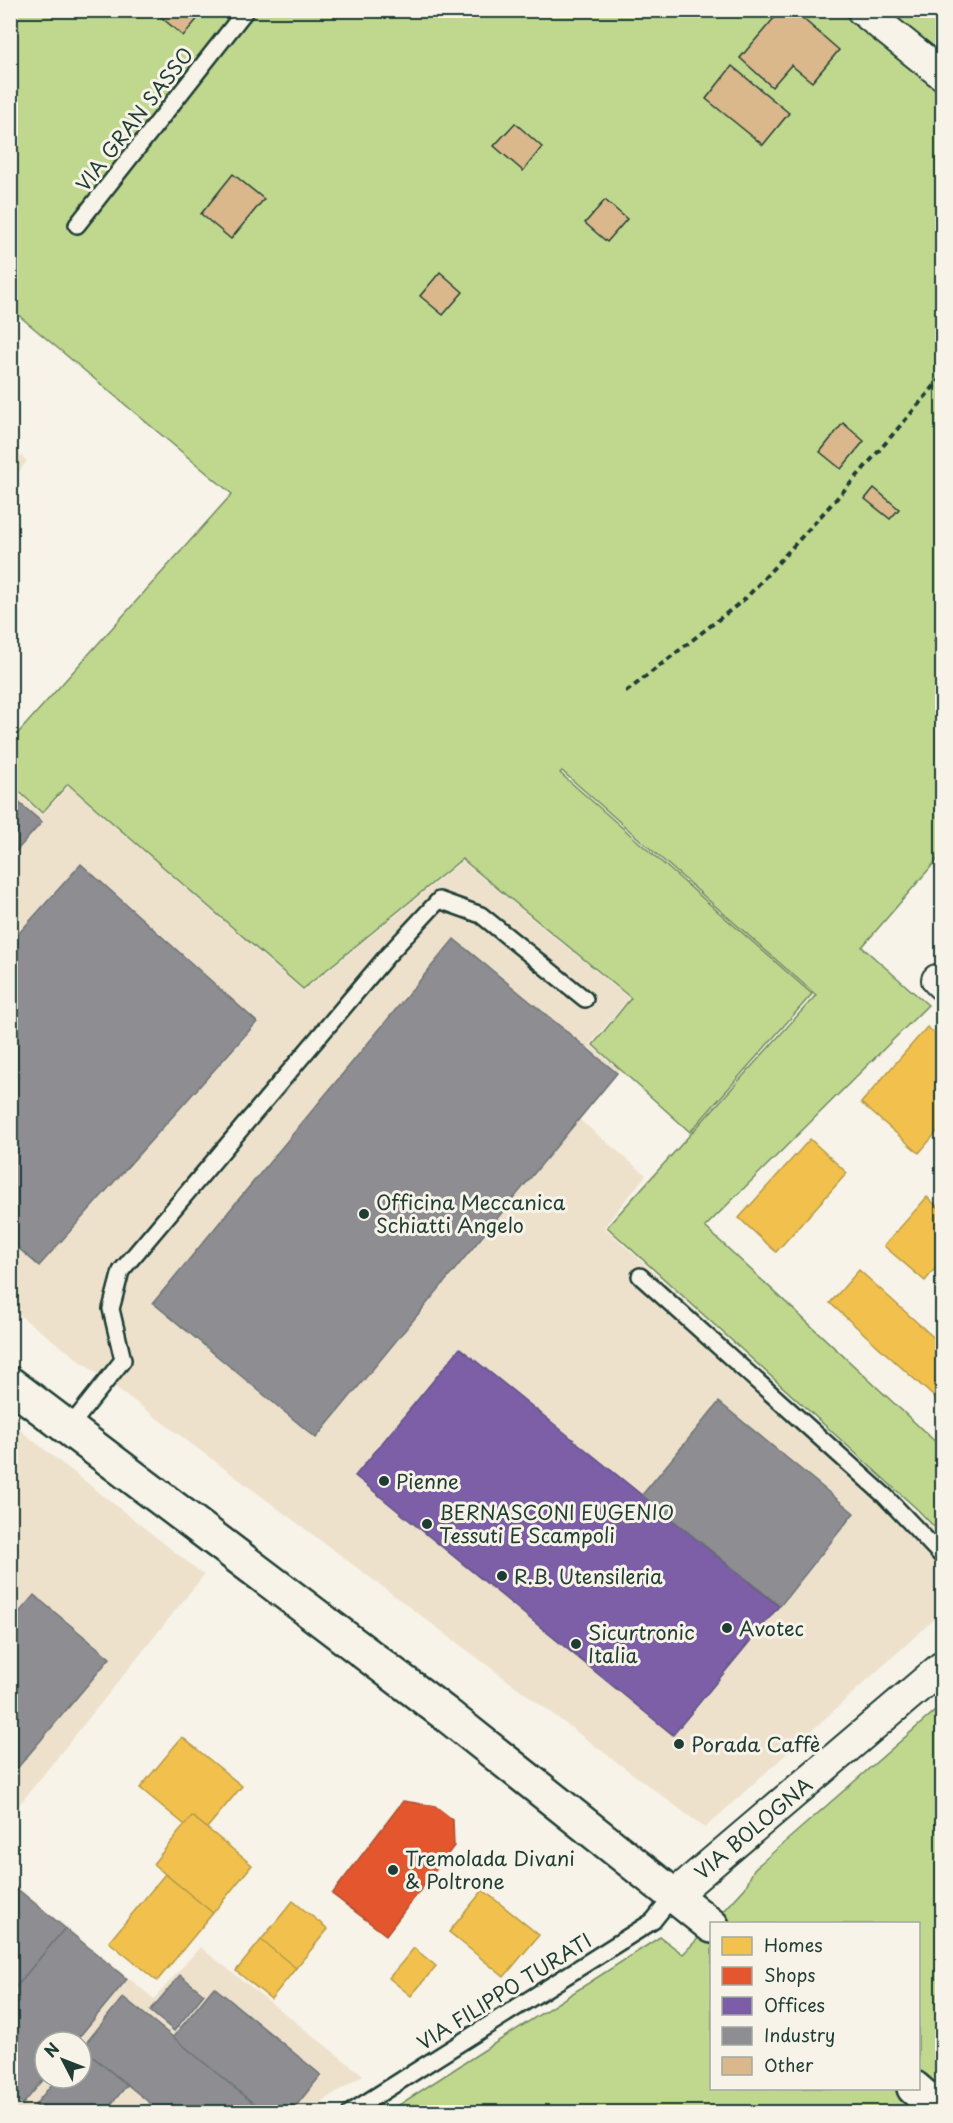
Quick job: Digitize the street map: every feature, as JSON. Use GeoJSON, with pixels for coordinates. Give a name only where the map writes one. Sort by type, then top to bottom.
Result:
{"type":"FeatureCollection","features":[{"type":"Feature","properties":{"kind":"street"},"geometry":{"type":"LineString","coordinates":[[862,10],[942,74]]}},
{"type":"Feature","properties":{"kind":"street"},"geometry":{"type":"LineString","coordinates":[[10,1384],[447,1715],[710,1925]]}},
{"type":"Feature","properties":{"kind":"street","name":"VIA BOLOGNA"},"geometry":{"type":"LineString","coordinates":[[679,1901],[942,1666]]}},
{"type":"Feature","properties":{"kind":"street"},"geometry":{"type":"LineString","coordinates":[[916,2090],[942,2112]]}},
{"type":"Feature","properties":{"kind":"lane","name":"VIA GRAN SASSO"},"geometry":{"type":"LineString","coordinates":[[77,225],[246,10]]}},
{"type":"Feature","properties":{"kind":"lane"},"geometry":{"type":"LineString","coordinates":[[68,1429],[123,1360],[111,1309],[121,1271],[387,956],[439,900],[481,915],[585,999]]}},
{"type":"Feature","properties":{"kind":"lane"},"geometry":{"type":"LineString","coordinates":[[640,1276],[885,1496],[942,1556]]}},
{"type":"Feature","properties":{"kind":"lane","name":"VIA FILIPPO TURATI"},"geometry":{"type":"LineString","coordinates":[[351,2112],[653,1921],[679,1901]]}},
{"type":"Feature","properties":{"kind":"path"},"geometry":{"type":"LineString","coordinates":[[626,692],[746,598],[860,474],[942,376]]}},
{"type":"Feature","properties":{"kind":"shaded area"},"geometry":{"type":"Polygon","coordinates":[[[11,447],[27,461],[11,482],[11,447]]]}},
{"type":"Feature","properties":{"kind":"shaded area"},"geometry":{"type":"Polygon","coordinates":[[[69,786],[303,991],[462,861],[629,998],[590,1045],[620,1070],[580,1120],[646,1175],[604,1227],[942,1536],[942,1612],[705,1828],[11,1309],[11,787],[42,815],[69,786]]]}},
{"type":"Feature","properties":{"kind":"shaded area"},"geometry":{"type":"Polygon","coordinates":[[[11,1423],[204,1575],[11,1815],[11,1423]]]}},
{"type":"Feature","properties":{"kind":"shaded area"},"geometry":{"type":"Polygon","coordinates":[[[10,1881],[154,1999],[200,1947],[363,2075],[306,2112],[11,2112],[10,1881]]]}},
{"type":"Feature","properties":{"kind":"green space"},"geometry":{"type":"Polygon","coordinates":[[[10,11],[942,11],[942,854],[862,947],[928,1005],[705,1227],[942,1448],[942,1535],[918,1510],[607,1227],[816,995],[562,771],[560,773],[812,994],[690,1132],[593,1045],[631,998],[462,859],[303,989],[68,784],[42,813],[11,784],[11,741],[232,494],[11,309],[10,11]]]}},
{"type":"Feature","properties":{"kind":"green space"},"geometry":{"type":"Polygon","coordinates":[[[942,1705],[942,2112],[388,2112],[660,1937],[683,1954],[710,1926],[710,2090],[920,2090],[920,1922],[714,1922],[745,1888],[754,1869],[942,1705]]]}},
{"type":"Feature","properties":{"kind":"building: Homes"},"geometry":{"type":"Polygon","coordinates":[[[927,1027],[942,1040],[942,1126],[919,1153],[861,1103],[927,1027]]]}},
{"type":"Feature","properties":{"kind":"building: Homes"},"geometry":{"type":"Polygon","coordinates":[[[810,1139],[847,1173],[776,1252],[739,1218],[810,1139]]]}},
{"type":"Feature","properties":{"kind":"building: Homes"},"geometry":{"type":"Polygon","coordinates":[[[927,1197],[942,1211],[942,1260],[925,1281],[884,1246],[927,1197]]]}},
{"type":"Feature","properties":{"kind":"building: Homes"},"geometry":{"type":"Polygon","coordinates":[[[859,1270],[942,1345],[942,1404],[830,1303],[859,1270]]]}},
{"type":"Feature","properties":{"kind":"building: Homes"},"geometry":{"type":"Polygon","coordinates":[[[182,1737],[242,1786],[207,1828],[192,1816],[185,1825],[140,1788],[182,1737]]]}},
{"type":"Feature","properties":{"kind":"building: Homes"},"geometry":{"type":"Polygon","coordinates":[[[192,1816],[252,1865],[213,1913],[153,1864],[192,1816]]]}},
{"type":"Feature","properties":{"kind":"building: Homes"},"geometry":{"type":"Polygon","coordinates":[[[165,1874],[213,1913],[157,1981],[109,1942],[165,1874]]]}},
{"type":"Feature","properties":{"kind":"building: Homes"},"geometry":{"type":"Polygon","coordinates":[[[483,1890],[539,1935],[504,1977],[449,1932],[483,1890]]]}},
{"type":"Feature","properties":{"kind":"building: Homes"},"geometry":{"type":"Polygon","coordinates":[[[293,1901],[328,1929],[296,1968],[261,1940],[293,1901]]]}},
{"type":"Feature","properties":{"kind":"building: Homes"},"geometry":{"type":"Polygon","coordinates":[[[261,1940],[296,1968],[271,1999],[236,1971],[261,1940]]]}},
{"type":"Feature","properties":{"kind":"building: Homes"},"geometry":{"type":"Polygon","coordinates":[[[414,1948],[436,1966],[411,1996],[389,1978],[414,1948]]]}},
{"type":"Feature","properties":{"kind":"building: Shops","name":"Tremolada Divani & Poltrone"},"geometry":{"type":"Polygon","coordinates":[[[403,1801],[435,1806],[453,1820],[454,1846],[386,1935],[332,1894],[403,1801]]]}},
{"type":"Feature","properties":{"kind":"building: Offices"},"geometry":{"type":"Polygon","coordinates":[[[460,1348],[779,1606],[673,1735],[355,1476],[460,1348]]]}},
{"type":"Feature","properties":{"kind":"building: Industry"},"geometry":{"type":"Polygon","coordinates":[[[10,795],[42,822],[10,858],[10,795]]]}},
{"type":"Feature","properties":{"kind":"building: Industry"},"geometry":{"type":"Polygon","coordinates":[[[81,864],[257,1022],[39,1266],[10,1241],[10,943],[81,864]]]}},
{"type":"Feature","properties":{"kind":"building: Industry","name":"Officina Meccanica Schiatti Angelo"},"geometry":{"type":"Polygon","coordinates":[[[454,939],[617,1073],[316,1438],[153,1303],[454,939]]]}},
{"type":"Feature","properties":{"kind":"building: Industry"},"geometry":{"type":"Polygon","coordinates":[[[719,1402],[854,1513],[780,1606],[642,1495],[719,1402]]]}},
{"type":"Feature","properties":{"kind":"building: Industry"},"geometry":{"type":"Polygon","coordinates":[[[34,1595],[110,1658],[10,1777],[10,1623],[34,1595]]]}},
{"type":"Feature","properties":{"kind":"building: Industry"},"geometry":{"type":"Polygon","coordinates":[[[10,1883],[65,1928],[10,1994],[10,1883]]]}},
{"type":"Feature","properties":{"kind":"building: Industry"},"geometry":{"type":"Polygon","coordinates":[[[65,1928],[127,1979],[85,2030],[33,2030],[33,2090],[35,2090],[23,2104],[10,2094],[10,1994],[65,1928]]]}},
{"type":"Feature","properties":{"kind":"building: Industry"},"geometry":{"type":"Polygon","coordinates":[[[180,1975],[204,1994],[174,2031],[150,2011],[180,1975]]]}},
{"type":"Feature","properties":{"kind":"building: Industry"},"geometry":{"type":"Polygon","coordinates":[[[214,1987],[321,2075],[291,2112],[264,2112],[173,2037],[214,1987]]]}},
{"type":"Feature","properties":{"kind":"building: Industry"},"geometry":{"type":"Polygon","coordinates":[[[123,1997],[264,2112],[161,2112],[93,2057],[93,2034],[123,1997]]]}},
{"type":"Feature","properties":{"kind":"building: Industry"},"geometry":{"type":"Polygon","coordinates":[[[93,2057],[127,2085],[105,2112],[44,2112],[35,2105],[47,2090],[93,2090],[93,2057]]]}},
{"type":"Feature","properties":{"kind":"building: Other"},"geometry":{"type":"Polygon","coordinates":[[[153,10],[205,10],[183,36],[153,10]]]}},
{"type":"Feature","properties":{"kind":"building: Other"},"geometry":{"type":"Polygon","coordinates":[[[781,10],[793,10],[839,50],[812,82],[791,65],[772,87],[740,58],[781,10]]]}},
{"type":"Feature","properties":{"kind":"building: Other"},"geometry":{"type":"Polygon","coordinates":[[[732,66],[789,113],[763,145],[706,99],[732,66]]]}},
{"type":"Feature","properties":{"kind":"building: Other"},"geometry":{"type":"Polygon","coordinates":[[[515,123],[542,147],[523,171],[494,146],[515,123]]]}},
{"type":"Feature","properties":{"kind":"building: Other"},"geometry":{"type":"Polygon","coordinates":[[[233,174],[264,199],[231,239],[201,214],[233,174]]]}},
{"type":"Feature","properties":{"kind":"building: Other"},"geometry":{"type":"Polygon","coordinates":[[[605,200],[627,219],[607,242],[585,223],[605,200]]]}},
{"type":"Feature","properties":{"kind":"building: Other"},"geometry":{"type":"Polygon","coordinates":[[[440,272],[463,292],[443,315],[420,296],[440,272]]]}},
{"type":"Feature","properties":{"kind":"building: Other"},"geometry":{"type":"Polygon","coordinates":[[[843,423],[864,441],[841,469],[820,452],[843,423]]]}},
{"type":"Feature","properties":{"kind":"building: Other"},"geometry":{"type":"Polygon","coordinates":[[[874,488],[899,509],[890,519],[865,499],[874,488]]]}},
{"type":"Feature","properties":{"kind":"building: Other"},"geometry":{"type":"Polygon","coordinates":[[[942,630],[942,648],[934,641],[942,630]]]}},
{"type":"Feature","properties":{"kind":"place","name":"Officina Meccanica Schiatti Angelo"},"geometry":{"type":"Point","coordinates":[364,1214]}},
{"type":"Feature","properties":{"kind":"place","name":"Pienne"},"geometry":{"type":"Point","coordinates":[384,1481]}},
{"type":"Feature","properties":{"kind":"place","name":"BERNASCONI EUGENIO Tessuti E Scampoli"},"geometry":{"type":"Point","coordinates":[427,1524]}},
{"type":"Feature","properties":{"kind":"place","name":"R.B. Utensileria"},"geometry":{"type":"Point","coordinates":[502,1576]}},
{"type":"Feature","properties":{"kind":"place","name":"Avotec"},"geometry":{"type":"Point","coordinates":[727,1628]}},
{"type":"Feature","properties":{"kind":"place","name":"Sicurtronic Italia"},"geometry":{"type":"Point","coordinates":[576,1644]}},
{"type":"Feature","properties":{"kind":"place","name":"Porada Caffè"},"geometry":{"type":"Point","coordinates":[679,1744]}},
{"type":"Feature","properties":{"kind":"place","name":"Tremolada Divani & Poltrone"},"geometry":{"type":"Point","coordinates":[393,1870]}}]}
